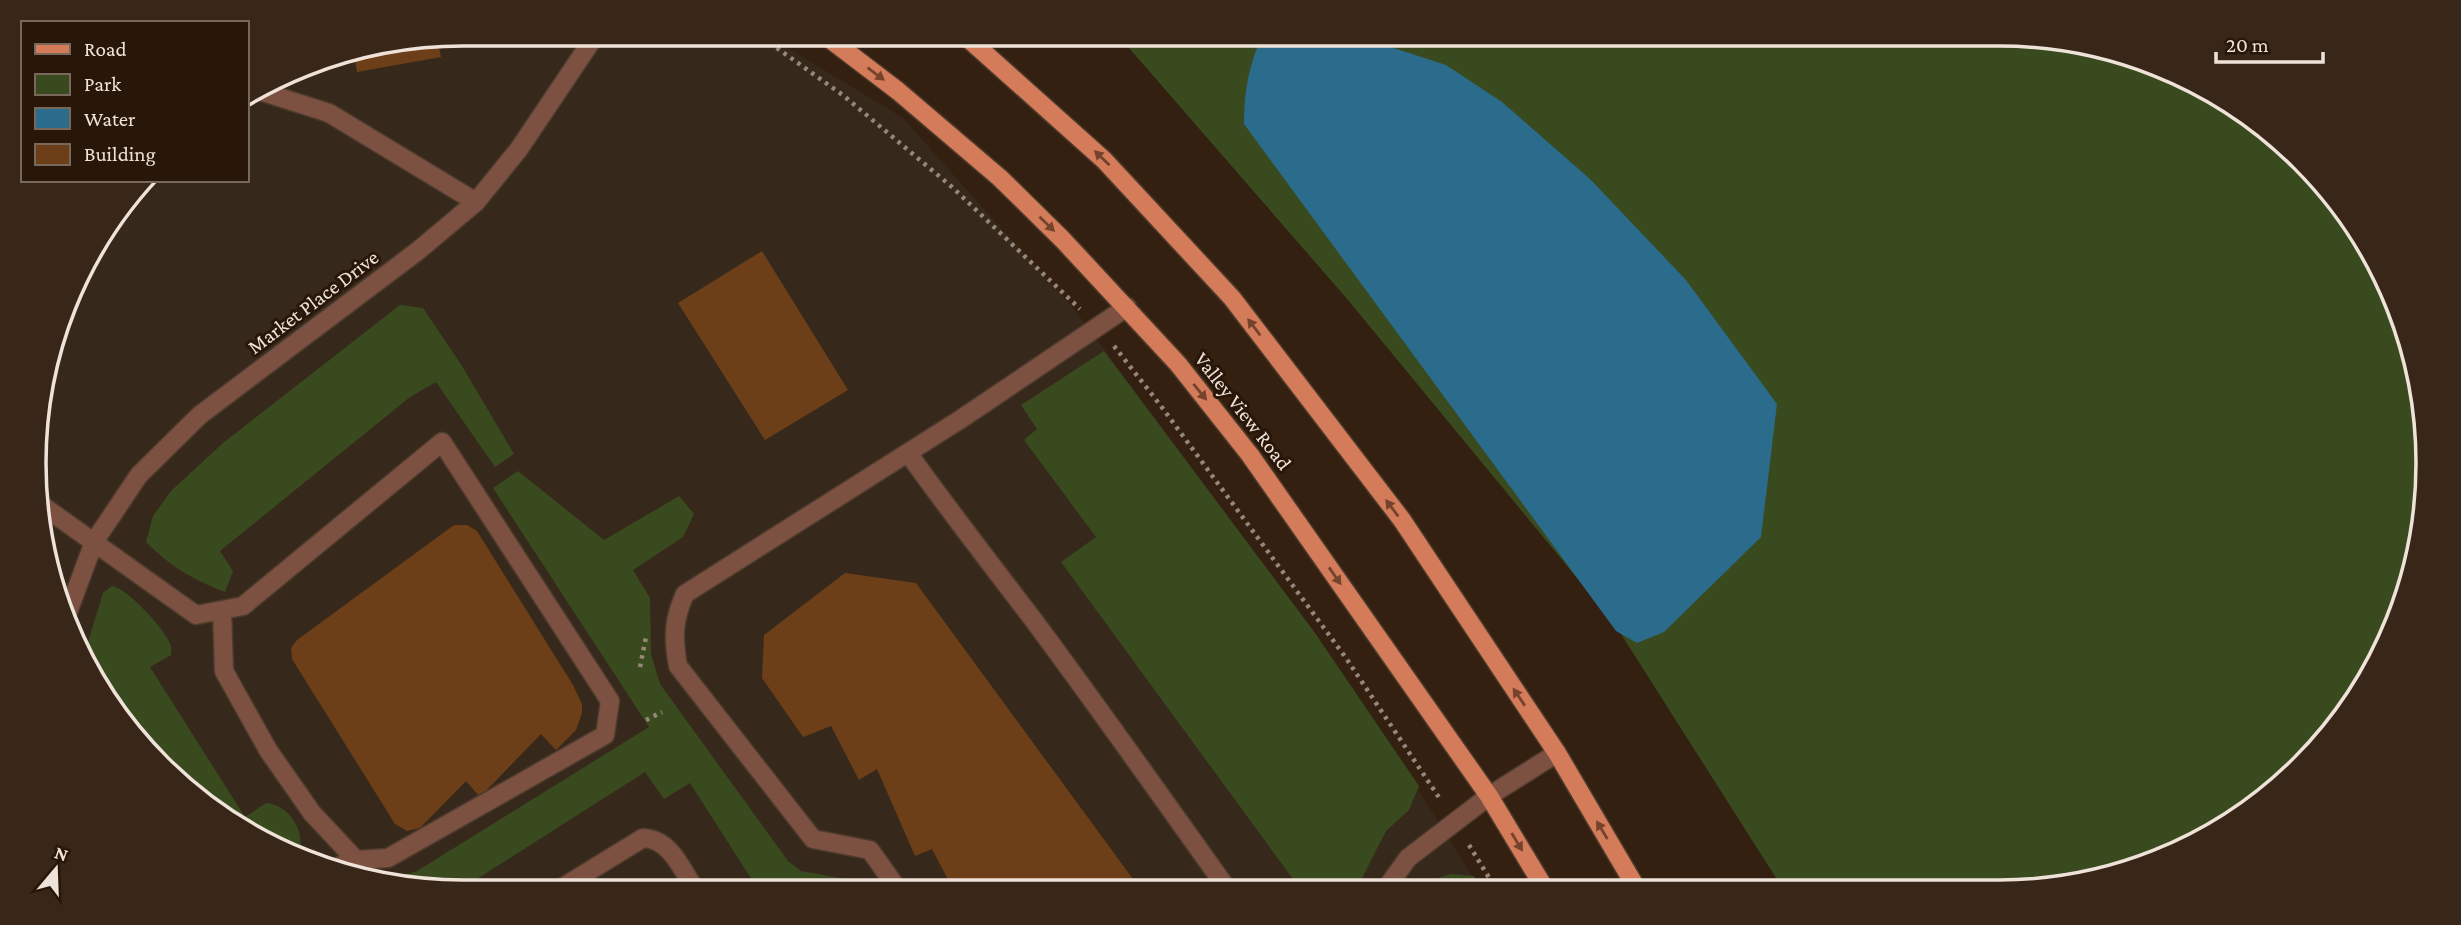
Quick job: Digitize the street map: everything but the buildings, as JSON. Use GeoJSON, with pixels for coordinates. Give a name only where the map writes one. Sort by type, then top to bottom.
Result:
{"type":"FeatureCollection","features":[{"type":"Feature","properties":{"kind":"main road","name":"Valley View Road"},"geometry":{"type":"LineString","coordinates":[[839,46],[898,91],[1000,178],[1127,307],[1178,364],[1250,455],[1489,796],[1540,880]]}},
{"type":"Feature","properties":{"kind":"main road"},"geometry":{"type":"LineString","coordinates":[[977,46],[1104,160],[1232,298],[1402,520],[1557,754],[1632,880]]}},
{"type":"Feature","properties":{"kind":"street","name":"Market Place Drive"},"geometry":{"type":"LineString","coordinates":[[71,604],[93,542],[139,475],[200,415],[419,250],[476,202],[519,149],[588,46]]}},
{"type":"Feature","properties":{"kind":"street"},"geometry":{"type":"LineString","coordinates":[[268,94],[329,113],[476,202]]}},
{"type":"Feature","properties":{"kind":"street"},"geometry":{"type":"LineString","coordinates":[[892,880],[870,850],[813,839],[678,666],[674,639],[676,614],[685,594],[908,453],[1127,307]]}},
{"type":"Feature","properties":{"kind":"street"},"geometry":{"type":"LineString","coordinates":[[48,510],[196,615],[243,606],[442,442],[610,701],[605,735],[388,858],[348,863]]}},
{"type":"Feature","properties":{"kind":"street"},"geometry":{"type":"LineString","coordinates":[[908,453],[1135,759],[1221,880]]}},
{"type":"Feature","properties":{"kind":"street"},"geometry":{"type":"LineString","coordinates":[[222,610],[225,671],[268,750],[304,803],[356,860]]}},
{"type":"Feature","properties":{"kind":"street"},"geometry":{"type":"LineString","coordinates":[[1392,880],[1408,858],[1489,796],[1557,754]]}},
{"type":"Feature","properties":{"kind":"street"},"geometry":{"type":"LineString","coordinates":[[573,880],[643,838],[652,838],[668,847],[689,880]]}},
{"type":"Feature","properties":{"kind":"path"},"geometry":{"type":"LineString","coordinates":[[774,46],[844,96],[952,187],[1097,325],[1161,406],[1346,657],[1490,880]]}},
{"type":"Feature","properties":{"kind":"path"},"geometry":{"type":"LineString","coordinates":[[646,720],[662,712]]}},
{"type":"Feature","properties":{"kind":"shaded area"},"geometry":{"type":"Polygon","coordinates":[[[435,46],[784,46],[903,118],[1077,313],[1315,633],[1383,733],[1474,880],[462,880],[408,876],[328,857],[254,824],[188,776],[132,716],[101,671],[89,647],[77,622],[60,570],[46,490],[49,408],[68,328],[101,254],[149,188],[155,182],[248,182],[248,105],[303,77],[355,60],[435,46]]]}},
{"type":"Feature","properties":{"kind":"green space"},"geometry":{"type":"Polygon","coordinates":[[[1127,46],[2026,46],[2106,60],[2158,77],[2183,89],[2207,101],[2252,132],[2312,188],[2360,254],[2393,328],[2412,408],[2415,490],[2401,570],[2384,622],[2360,671],[2312,737],[2252,793],[2207,824],[2183,836],[2158,848],[2106,865],[2026,879],[1777,880],[1614,623],[1348,300],[1127,46]]]}},
{"type":"Feature","properties":{"kind":"green space"},"geometry":{"type":"Polygon","coordinates":[[[400,305],[423,308],[462,366],[514,454],[495,467],[436,382],[410,397],[220,551],[233,571],[225,592],[182,572],[146,542],[153,516],[171,491],[223,443],[400,305]]]}},
{"type":"Feature","properties":{"kind":"green space"},"geometry":{"type":"Polygon","coordinates":[[[1104,351],[1315,633],[1419,786],[1409,810],[1386,831],[1361,880],[1294,880],[1061,562],[1096,537],[1024,440],[1037,429],[1021,405],[1104,351]]]}},
{"type":"Feature","properties":{"kind":"green space"},"geometry":{"type":"Polygon","coordinates":[[[518,471],[604,540],[679,496],[694,514],[683,537],[633,570],[650,598],[651,654],[660,684],[788,861],[801,871],[851,880],[752,880],[690,783],[664,799],[645,772],[475,880],[404,875],[417,871],[649,727],[493,488],[518,471]]]}},
{"type":"Feature","properties":{"kind":"green space"},"geometry":{"type":"Polygon","coordinates":[[[112,586],[119,588],[136,601],[167,637],[171,655],[150,667],[245,817],[266,803],[282,808],[297,827],[301,847],[254,824],[209,793],[168,757],[132,716],[101,671],[87,644],[103,593],[112,586]]]}},
{"type":"Feature","properties":{"kind":"green space"},"geometry":{"type":"Polygon","coordinates":[[[1451,874],[1474,876],[1477,880],[1432,880],[1451,874]]]}},
{"type":"Feature","properties":{"kind":"water"},"geometry":{"type":"Polygon","coordinates":[[[1258,46],[1388,46],[1446,65],[1502,102],[1590,179],[1686,280],[1777,404],[1761,537],[1664,632],[1637,643],[1616,631],[1244,124],[1248,78],[1258,46]]]}}]}
